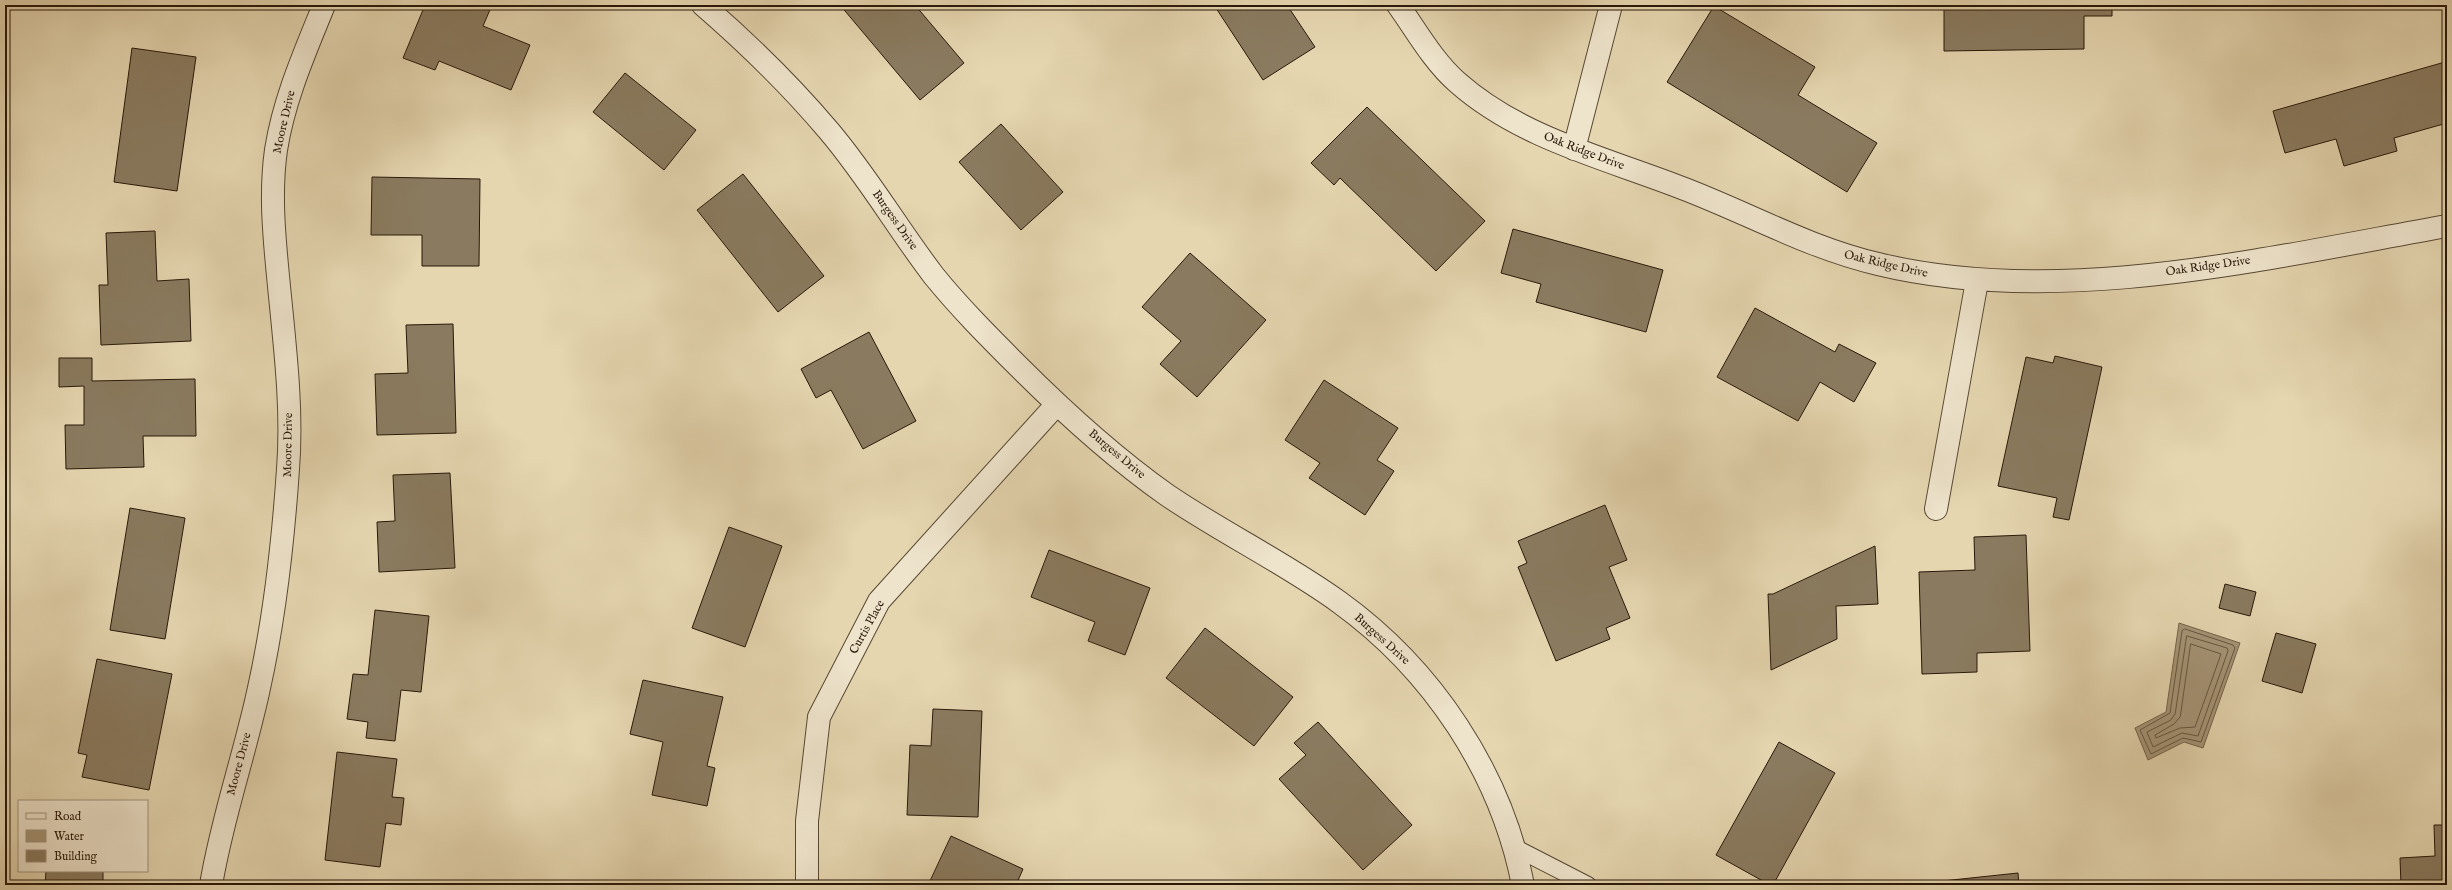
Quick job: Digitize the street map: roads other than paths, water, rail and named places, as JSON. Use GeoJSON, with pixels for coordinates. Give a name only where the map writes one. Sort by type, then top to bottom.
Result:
{"type":"FeatureCollection","features":[{"type":"Feature","properties":{"kind":"street","name":"Moore Drive"},"geometry":{"type":"LineString","coordinates":[[210,885],[223,823],[259,690],[278,580],[283,536],[289,466],[288,406],[275,239],[276,152],[294,79],[324,5]]}},
{"type":"Feature","properties":{"kind":"street","name":"Burgess Drive"},"geometry":{"type":"LineString","coordinates":[[703,5],[786,84],[830,132],[935,276],[983,330],[1057,404],[1164,493],[1338,602],[1400,653],[1446,709],[1475,757],[1495,798],[1514,847],[1523,885]]}},
{"type":"Feature","properties":{"kind":"street","name":"Oak Ridge Drive"},"geometry":{"type":"LineString","coordinates":[[1398,5],[1434,56],[1455,81],[1480,100],[1544,138],[1685,189],[1796,238],[1837,253],[1877,264],[1930,275],[1977,280],[2078,280],[2143,275],[2212,267],[2447,226]]}},
{"type":"Feature","properties":{"kind":"street"},"geometry":{"type":"LineString","coordinates":[[1574,149],[1612,5]]}},
{"type":"Feature","properties":{"kind":"street"},"geometry":{"type":"LineString","coordinates":[[1936,509],[1977,280]]}},
{"type":"Feature","properties":{"kind":"street","name":"Curtis Place"},"geometry":{"type":"LineString","coordinates":[[807,885],[807,821],[819,717],[879,602],[1057,404]]}},
{"type":"Feature","properties":{"kind":"lane"},"geometry":{"type":"LineString","coordinates":[[1514,847],[1588,885]]}},
{"type":"Feature","properties":{"kind":"water"},"geometry":{"type":"Polygon","coordinates":[[[2179,623],[2240,643],[2203,748],[2184,742],[2148,760],[2135,728],[2166,712],[2179,623]]]}}]}
